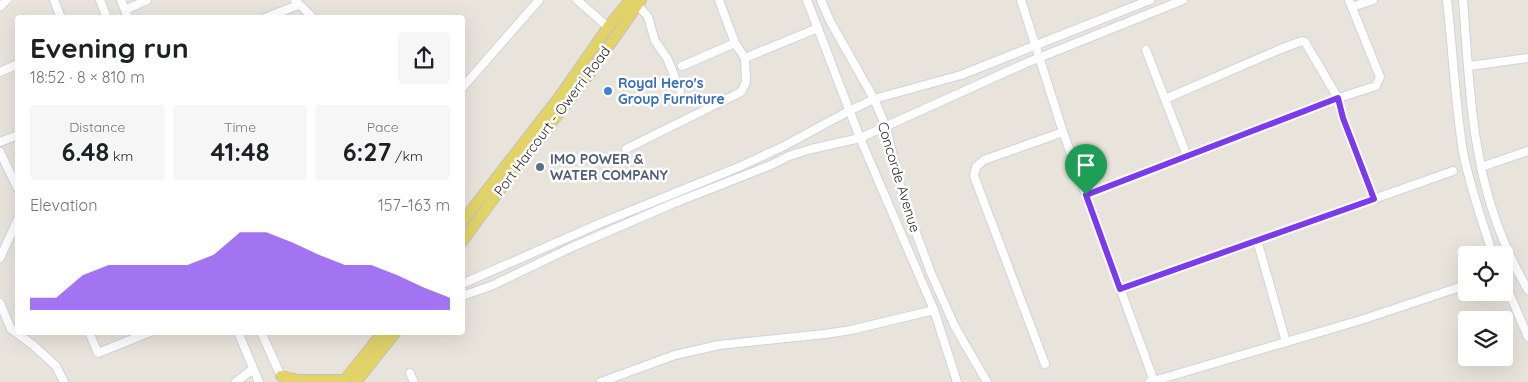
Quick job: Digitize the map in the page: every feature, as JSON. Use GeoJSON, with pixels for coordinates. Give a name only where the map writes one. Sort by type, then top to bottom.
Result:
{"type":"FeatureCollection","features":[{"type":"Feature","properties":{"kind":"main road","name":"Port Harcourt - Owerri Road"},"geometry":{"type":"LineString","coordinates":[[465,238],[514,171],[608,28],[636,1]]}},
{"type":"Feature","properties":{"kind":"main road","name":"Port Harcourt - Owerri Road"},"geometry":{"type":"LineString","coordinates":[[465,218],[550,117],[588,76],[636,1]]}},
{"type":"Feature","properties":{"kind":"main road"},"geometry":{"type":"LineString","coordinates":[[281,376],[299,380],[344,381],[381,335]]}},
{"type":"Feature","properties":{"kind":"main road"},"geometry":{"type":"LineString","coordinates":[[356,382],[394,335]]}},
{"type":"Feature","properties":{"kind":"street"},"geometry":{"type":"LineString","coordinates":[[0,7],[7,0]]}},
{"type":"Feature","properties":{"kind":"street"},"geometry":{"type":"LineString","coordinates":[[54,0],[60,15]]}},
{"type":"Feature","properties":{"kind":"street"},"geometry":{"type":"LineString","coordinates":[[100,0],[106,15]]}},
{"type":"Feature","properties":{"kind":"street"},"geometry":{"type":"LineString","coordinates":[[121,0],[127,14],[147,0]]}},
{"type":"Feature","properties":{"kind":"street"},"geometry":{"type":"LineString","coordinates":[[465,85],[539,0]]}},
{"type":"Feature","properties":{"kind":"street"},"geometry":{"type":"LineString","coordinates":[[577,0],[608,28]]}},
{"type":"Feature","properties":{"kind":"street"},"geometry":{"type":"LineString","coordinates":[[626,149],[741,92],[746,82],[745,58],[735,43],[719,0]]}},
{"type":"Feature","properties":{"kind":"street","name":"Concorde Avenue"},"geometry":{"type":"LineString","coordinates":[[807,0],[860,138],[934,310],[957,382]]}},
{"type":"Feature","properties":{"kind":"street","name":"Concorde Avenue"},"geometry":{"type":"LineString","coordinates":[[821,0],[829,19],[874,99],[886,126],[903,198],[931,273],[955,327],[987,382]]}},
{"type":"Feature","properties":{"kind":"street"},"geometry":{"type":"LineString","coordinates":[[1021,0],[1063,132],[1152,381],[1361,320],[1458,288]]}},
{"type":"Feature","properties":{"kind":"street"},"geometry":{"type":"LineString","coordinates":[[465,283],[601,223],[739,167],[874,99],[961,75],[1150,0]]}},
{"type":"Feature","properties":{"kind":"street"},"geometry":{"type":"LineString","coordinates":[[465,295],[491,286],[596,237],[789,156],[860,138],[1039,57],[1183,0]]}},
{"type":"Feature","properties":{"kind":"street"},"geometry":{"type":"LineString","coordinates":[[1086,195],[1338,98],[1376,86],[1380,77],[1350,3],[1373,0]]}},
{"type":"Feature","properties":{"kind":"street"},"geometry":{"type":"LineString","coordinates":[[1447,0],[1463,152],[1490,246]]}},
{"type":"Feature","properties":{"kind":"street"},"geometry":{"type":"LineString","coordinates":[[1463,0],[1476,138],[1486,190],[1505,243],[1528,290]]}},
{"type":"Feature","properties":{"kind":"street"},"geometry":{"type":"LineString","coordinates":[[636,1],[650,21],[655,41],[667,58],[680,90]]}},
{"type":"Feature","properties":{"kind":"street"},"geometry":{"type":"LineString","coordinates":[[272,15],[297,2],[310,15]]}},
{"type":"Feature","properties":{"kind":"street"},"geometry":{"type":"LineString","coordinates":[[745,58],[818,28]]}},
{"type":"Feature","properties":{"kind":"street"},"geometry":{"type":"LineString","coordinates":[[1165,99],[1302,41],[1307,44],[1338,98],[1343,118],[1374,199]]}},
{"type":"Feature","properties":{"kind":"street"},"geometry":{"type":"LineString","coordinates":[[682,66],[735,43]]}},
{"type":"Feature","properties":{"kind":"street"},"geometry":{"type":"LineString","coordinates":[[1146,50],[1187,156]]}},
{"type":"Feature","properties":{"kind":"street"},"geometry":{"type":"LineString","coordinates":[[1469,66],[1528,58]]}},
{"type":"Feature","properties":{"kind":"street"},"geometry":{"type":"LineString","coordinates":[[0,72],[15,65]]}},
{"type":"Feature","properties":{"kind":"street"},"geometry":{"type":"LineString","coordinates":[[1045,364],[974,176],[976,167],[984,160],[1063,132]]}},
{"type":"Feature","properties":{"kind":"street"},"geometry":{"type":"LineString","coordinates":[[0,142],[15,136]]}},
{"type":"Feature","properties":{"kind":"street"},"geometry":{"type":"LineString","coordinates":[[1481,167],[1528,151]]}},
{"type":"Feature","properties":{"kind":"street"},"geometry":{"type":"LineString","coordinates":[[0,152],[15,183]]}},
{"type":"Feature","properties":{"kind":"street"},"geometry":{"type":"LineString","coordinates":[[1120,289],[1452,171]]}},
{"type":"Feature","properties":{"kind":"street"},"geometry":{"type":"LineString","coordinates":[[0,258],[15,226]]}},
{"type":"Feature","properties":{"kind":"street"},"geometry":{"type":"LineString","coordinates":[[1257,240],[1286,342]]}},
{"type":"Feature","properties":{"kind":"street"},"geometry":{"type":"LineString","coordinates":[[1513,301],[1528,337]]}},
{"type":"Feature","properties":{"kind":"street"},"geometry":{"type":"LineString","coordinates":[[0,304],[11,329],[15,332]]}},
{"type":"Feature","properties":{"kind":"street"},"geometry":{"type":"LineString","coordinates":[[601,382],[675,355],[719,345],[851,330],[934,310]]}},
{"type":"Feature","properties":{"kind":"street"},"geometry":{"type":"LineString","coordinates":[[19,335],[56,366],[64,382]]}},
{"type":"Feature","properties":{"kind":"street"},"geometry":{"type":"LineString","coordinates":[[90,335],[98,353],[143,335]]}},
{"type":"Feature","properties":{"kind":"street"},"geometry":{"type":"LineString","coordinates":[[239,335],[259,382]]}},
{"type":"Feature","properties":{"kind":"street"},"geometry":{"type":"LineString","coordinates":[[263,335],[281,376]]}},
{"type":"Feature","properties":{"kind":"street"},"geometry":{"type":"LineString","coordinates":[[236,382],[253,369]]}},
{"type":"Feature","properties":{"kind":"street"},"geometry":{"type":"LineString","coordinates":[[410,373],[414,382]]}},
{"type":"Feature","properties":{"kind":"place","name":"Royal Hero's Group Furniture"},"geometry":{"type":"Point","coordinates":[608,91]}},
{"type":"Feature","properties":{"kind":"place","name":"IMO POWER & WATER COMPANY"},"geometry":{"type":"Point","coordinates":[540,167]}},
{"type":"Feature","properties":{"kind":"route"},"geometry":{"type":"LineString","coordinates":[[1338,98],[1343,118],[1374,199],[1120,289],[1086,195],[1338,98]]}}]}
